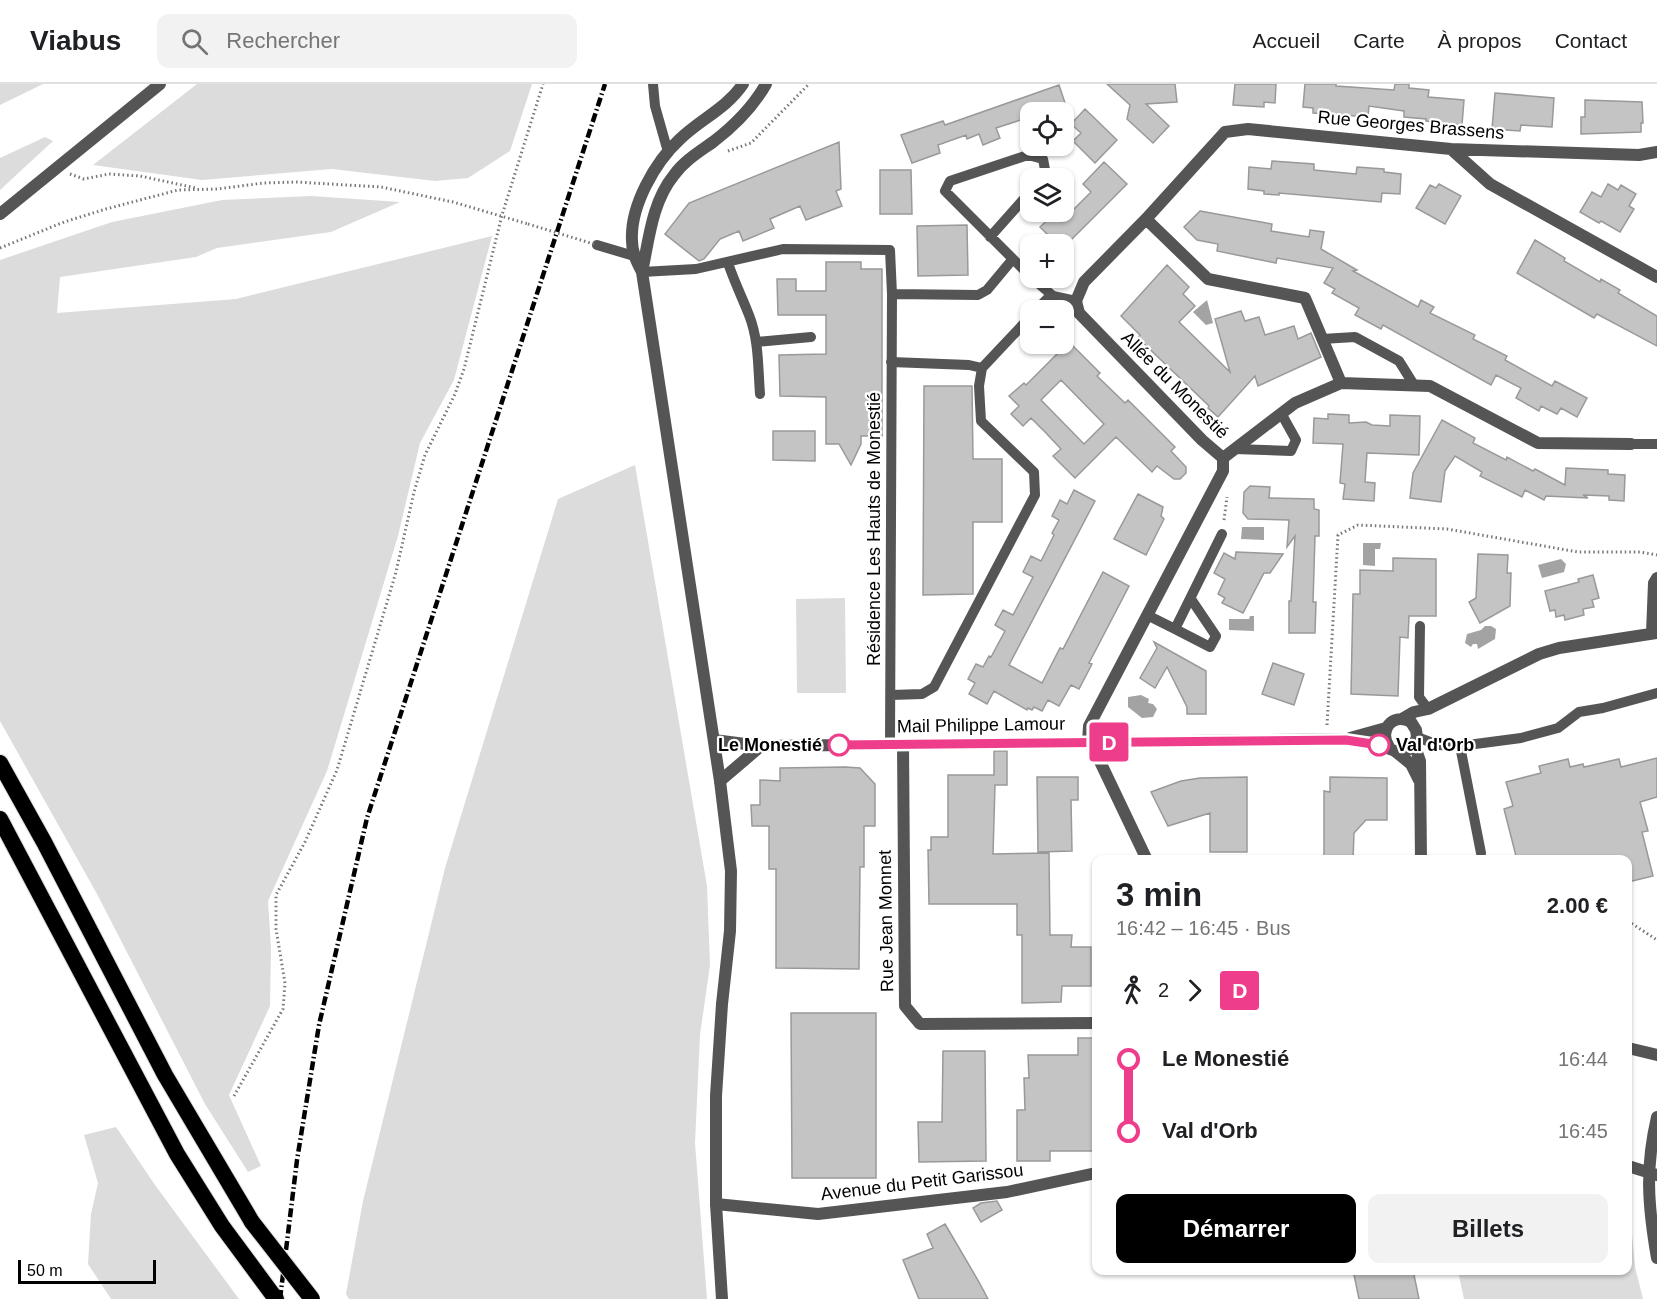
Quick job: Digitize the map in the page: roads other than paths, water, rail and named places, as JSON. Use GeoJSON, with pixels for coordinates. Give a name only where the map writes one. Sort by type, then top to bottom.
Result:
{"type":"FeatureCollection","features":[{"type":"Feature","properties":{"kind":"highway"},"geometry":{"type":"LineString","coordinates":[[0,763],[194,1128],[252,1222],[312,1299]]}},
{"type":"Feature","properties":{"kind":"highway"},"geometry":{"type":"LineString","coordinates":[[0,819],[177,1154],[222,1226],[276,1299]]}},
{"type":"Feature","properties":{"kind":"street"},"geometry":{"type":"LineString","coordinates":[[0,214],[160,84]]}},
{"type":"Feature","properties":{"kind":"street"},"geometry":{"type":"LineString","coordinates":[[722,1299],[716,1204],[716,1096],[730,919],[730,872],[714,740],[642,272],[634,256],[632,240],[636,213],[645,187],[655,168],[681,137],[730,101],[743,84]]}},
{"type":"Feature","properties":{"kind":"street"},"geometry":{"type":"LineString","coordinates":[[642,272],[653,217],[662,194],[673,176],[685,162],[715,140],[749,110],[766,84]]}},
{"type":"Feature","properties":{"kind":"street","name":"Rue Georges Brassens"},"geometry":{"type":"LineString","coordinates":[[1146,219],[1225,132],[1248,129],[1451,149],[1639,155],[1657,152]]}},
{"type":"Feature","properties":{"kind":"street"},"geometry":{"type":"LineString","coordinates":[[1451,149],[1490,184],[1657,277]]}},
{"type":"Feature","properties":{"kind":"street"},"geometry":{"type":"LineString","coordinates":[[1076,301],[1084,282],[1146,219],[1208,279],[1305,298],[1341,383]]}},
{"type":"Feature","properties":{"kind":"street","name":"Allée du Monestié"},"geometry":{"type":"LineString","coordinates":[[1076,301],[1079,313],[1202,440],[1223,458],[1223,471],[1089,726],[1088,742]]}},
{"type":"Feature","properties":{"kind":"street"},"geometry":{"type":"LineString","coordinates":[[1223,458],[1295,403],[1341,383],[1430,386],[1538,443],[1631,444]]}},
{"type":"Feature","properties":{"kind":"street"},"geometry":{"type":"LineString","coordinates":[[1420,784],[1412,764],[1392,749],[1384,738],[1386,728],[1393,721],[1428,709],[1539,654],[1559,648],[1654,633],[1654,583],[1657,578]]}},
{"type":"Feature","properties":{"kind":"street"},"geometry":{"type":"LineString","coordinates":[[1392,749],[1406,751],[1416,737],[1428,709]]}},
{"type":"Feature","properties":{"kind":"street"},"geometry":{"type":"LineString","coordinates":[[1402,719],[1411,722],[1420,761],[1422,855]]}},
{"type":"Feature","properties":{"kind":"street","name":"Mail Philippe Lamour"},"geometry":{"type":"LineString","coordinates":[[1346,740],[1386,728]]}},
{"type":"Feature","properties":{"kind":"street","name":"Mail Philippe Lamour"},"geometry":{"type":"LineString","coordinates":[[714,740],[760,746],[1346,740],[1392,749]]}},
{"type":"Feature","properties":{"kind":"street"},"geometry":{"type":"LineString","coordinates":[[1088,742],[1145,855]]}},
{"type":"Feature","properties":{"kind":"street","name":"Rue Jean Monnet"},"geometry":{"type":"LineString","coordinates":[[896,744],[905,1006],[920,1024],[1092,1023]]}},
{"type":"Feature","properties":{"kind":"street"},"geometry":{"type":"LineString","coordinates":[[720,781],[760,746]]}},
{"type":"Feature","properties":{"kind":"street"},"geometry":{"type":"LineString","coordinates":[[1632,1049],[1657,1055]]}},
{"type":"Feature","properties":{"kind":"street"},"geometry":{"type":"LineString","coordinates":[[1657,1117],[1650,1222],[1657,1258]]}},
{"type":"Feature","properties":{"kind":"street"},"geometry":{"type":"LineString","coordinates":[[1632,1167],[1652,1174]]}},
{"type":"Feature","properties":{"kind":"street","name":"Avenue du Petit Garissou"},"geometry":{"type":"LineString","coordinates":[[716,1204],[818,1214],[1007,1192],[1092,1174]]}},
{"type":"Feature","properties":{"kind":"lane"},"geometry":{"type":"LineString","coordinates":[[653,84],[655,106],[668,152]]}},
{"type":"Feature","properties":{"kind":"lane"},"geometry":{"type":"LineString","coordinates":[[1020,267],[945,191],[950,181],[1028,155],[1042,159],[1044,168]]}},
{"type":"Feature","properties":{"kind":"lane"},"geometry":{"type":"LineString","coordinates":[[990,237],[1020,203]]}},
{"type":"Feature","properties":{"kind":"lane"},"geometry":{"type":"LineString","coordinates":[[597,245],[634,256]]}},
{"type":"Feature","properties":{"kind":"lane","name":"Résidence Les Hauts de Monestié"},"geometry":{"type":"LineString","coordinates":[[642,272],[696,269],[783,249],[890,250],[892,294],[891,695],[896,744]]}},
{"type":"Feature","properties":{"kind":"lane"},"geometry":{"type":"LineString","coordinates":[[892,294],[978,295],[987,290],[1012,260]]}},
{"type":"Feature","properties":{"kind":"lane"},"geometry":{"type":"LineString","coordinates":[[728,263],[736,287],[750,316],[756,342],[760,394]]}},
{"type":"Feature","properties":{"kind":"lane"},"geometry":{"type":"LineString","coordinates":[[1044,288],[1051,294],[1076,301]]}},
{"type":"Feature","properties":{"kind":"lane"},"geometry":{"type":"LineString","coordinates":[[1045,300],[1051,294]]}},
{"type":"Feature","properties":{"kind":"lane"},"geometry":{"type":"LineString","coordinates":[[891,695],[922,694],[934,687],[1035,495],[1034,472],[981,421],[979,386],[982,368],[1020,328]]}},
{"type":"Feature","properties":{"kind":"lane"},"geometry":{"type":"LineString","coordinates":[[756,342],[811,337]]}},
{"type":"Feature","properties":{"kind":"lane"},"geometry":{"type":"LineString","coordinates":[[1322,339],[1355,337],[1399,361],[1414,385]]}},
{"type":"Feature","properties":{"kind":"lane"},"geometry":{"type":"LineString","coordinates":[[891,362],[969,365],[982,368]]}},
{"type":"Feature","properties":{"kind":"lane"},"geometry":{"type":"LineString","coordinates":[[1235,448],[1291,451],[1296,440],[1281,413]]}},
{"type":"Feature","properties":{"kind":"lane"},"geometry":{"type":"LineString","coordinates":[[1631,444],[1657,444]]}},
{"type":"Feature","properties":{"kind":"lane"},"geometry":{"type":"LineString","coordinates":[[1175,629],[1222,534]]}},
{"type":"Feature","properties":{"kind":"lane"},"geometry":{"type":"LineString","coordinates":[[1148,615],[1210,647],[1216,636],[1191,599]]}},
{"type":"Feature","properties":{"kind":"lane"},"geometry":{"type":"LineString","coordinates":[[1420,626],[1419,697],[1428,709]]}},
{"type":"Feature","properties":{"kind":"lane"},"geometry":{"type":"LineString","coordinates":[[1416,737],[1438,745],[1460,747],[1521,738],[1558,728],[1579,712],[1657,693]]}},
{"type":"Feature","properties":{"kind":"lane"},"geometry":{"type":"LineString","coordinates":[[1460,747],[1481,853]]}},
{"type":"Feature","properties":{"kind":"railway"},"geometry":{"type":"LineString","coordinates":[[280,1299],[297,1160],[319,1025],[367,818],[605,84]]}},
{"type":"Feature","properties":{"kind":"place","name":"Le Monestié"},"geometry":{"type":"Point","coordinates":[839,745]}},
{"type":"Feature","properties":{"kind":"place","name":"Val d'Orb"},"geometry":{"type":"Point","coordinates":[1379,745]}}]}
